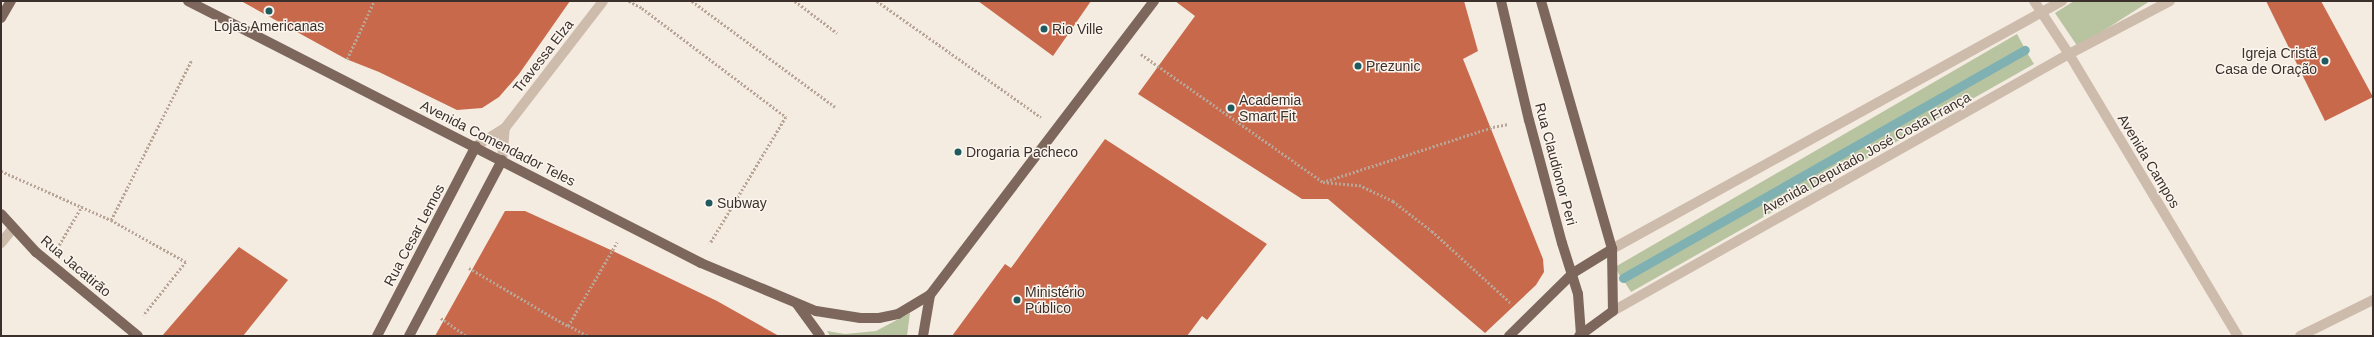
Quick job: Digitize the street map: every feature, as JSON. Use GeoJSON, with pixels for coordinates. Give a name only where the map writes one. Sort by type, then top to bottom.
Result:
{"type":"FeatureCollection","features":[{"type":"Feature","properties":{"kind":"main road"},"geometry":{"type":"LineString","coordinates":[[1,18],[11,1]]}},
{"type":"Feature","properties":{"kind":"main road","name":"Avenida Comendador Teles"},"geometry":{"type":"LineString","coordinates":[[188,1],[476,146],[701,263],[797,304],[816,311],[840,316],[879,318],[898,314],[930,295]]}},
{"type":"Feature","properties":{"kind":"main road"},"geometry":{"type":"LineString","coordinates":[[923,336],[930,295],[1056,127],[1154,1]]}},
{"type":"Feature","properties":{"kind":"main road","name":"Rua Claudionor Peri"},"geometry":{"type":"LineString","coordinates":[[1501,1],[1529,120],[1562,243],[1573,273],[1580,304],[1580,335]]}},
{"type":"Feature","properties":{"kind":"main road"},"geometry":{"type":"LineString","coordinates":[[1542,1],[1612,249],[1614,312]]}},
{"type":"Feature","properties":{"kind":"main road","name":"Rua Cesar Lemos"},"geometry":{"type":"LineString","coordinates":[[377,336],[476,146]]}},
{"type":"Feature","properties":{"kind":"main road"},"geometry":{"type":"LineString","coordinates":[[409,336],[502,160]]}},
{"type":"Feature","properties":{"kind":"main road","name":"Rua Jacatirão"},"geometry":{"type":"LineString","coordinates":[[1,214],[13,228],[60,272],[138,336]]}},
{"type":"Feature","properties":{"kind":"main road"},"geometry":{"type":"LineString","coordinates":[[1508,336],[1573,273],[1612,249]]}},
{"type":"Feature","properties":{"kind":"main road"},"geometry":{"type":"LineString","coordinates":[[797,304],[820,336]]}},
{"type":"Feature","properties":{"kind":"main road","name":"Avenida Deputado José Costa França"},"geometry":{"type":"LineString","coordinates":[[1580,335],[1614,312]]}},
{"type":"Feature","properties":{"kind":"street","name":"Travessa Elza"},"geometry":{"type":"LineString","coordinates":[[476,146],[505,128],[603,1]]}},
{"type":"Feature","properties":{"kind":"street","name":"Avenida Campos"},"geometry":{"type":"LineString","coordinates":[[2034,1],[2043,12],[2069,54],[2238,336]]}},
{"type":"Feature","properties":{"kind":"street"},"geometry":{"type":"LineString","coordinates":[[1612,249],[2062,1]]}},
{"type":"Feature","properties":{"kind":"street","name":"Avenida Deputado José Costa França"},"geometry":{"type":"LineString","coordinates":[[1614,312],[2069,54],[2170,1]]}},
{"type":"Feature","properties":{"kind":"street"},"geometry":{"type":"LineString","coordinates":[[502,160],[505,128]]}},
{"type":"Feature","properties":{"kind":"street"},"geometry":{"type":"LineString","coordinates":[[1,243],[13,228]]}},
{"type":"Feature","properties":{"kind":"street"},"geometry":{"type":"LineString","coordinates":[[2300,336],[2373,300]]}},
{"type":"Feature","properties":{"kind":"path"},"geometry":{"type":"LineString","coordinates":[[339,78],[374,1]]}},
{"type":"Feature","properties":{"kind":"path"},"geometry":{"type":"LineString","coordinates":[[629,1],[642,8],[786,117],[712,241],[701,263]]}},
{"type":"Feature","properties":{"kind":"path"},"geometry":{"type":"LineString","coordinates":[[692,1],[835,107]]}},
{"type":"Feature","properties":{"kind":"path"},"geometry":{"type":"LineString","coordinates":[[795,1],[837,33]]}},
{"type":"Feature","properties":{"kind":"path"},"geometry":{"type":"LineString","coordinates":[[877,1],[1056,127]]}},
{"type":"Feature","properties":{"kind":"path"},"geometry":{"type":"LineString","coordinates":[[1122,41],[1324,182],[1360,185],[1393,201],[1432,231],[1526,319]]}},
{"type":"Feature","properties":{"kind":"path"},"geometry":{"type":"LineString","coordinates":[[111,220],[192,59]]}},
{"type":"Feature","properties":{"kind":"path"},"geometry":{"type":"LineString","coordinates":[[1324,182],[1493,127],[1529,120]]}},
{"type":"Feature","properties":{"kind":"path"},"geometry":{"type":"LineString","coordinates":[[1,171],[111,220],[186,262],[140,320]]}},
{"type":"Feature","properties":{"kind":"path"},"geometry":{"type":"LineString","coordinates":[[59,246],[82,206]]}},
{"type":"Feature","properties":{"kind":"path"},"geometry":{"type":"LineString","coordinates":[[568,326],[626,224]]}},
{"type":"Feature","properties":{"kind":"path"},"geometry":{"type":"LineString","coordinates":[[451,258],[587,336]]}},
{"type":"Feature","properties":{"kind":"path"},"geometry":{"type":"LineString","coordinates":[[425,308],[467,336]]}},
{"type":"Feature","properties":{"kind":"green space"},"geometry":{"type":"Polygon","coordinates":[[[2074,1],[2150,1],[2078,47],[2055,13],[2074,1]]]}},
{"type":"Feature","properties":{"kind":"green space"},"geometry":{"type":"Polygon","coordinates":[[[2017,34],[2024,47],[1621,278],[1615,267],[2017,34]]]}},
{"type":"Feature","properties":{"kind":"green space"},"geometry":{"type":"Polygon","coordinates":[[[2026,51],[2034,64],[1631,292],[1624,281],[2026,51]]]}},
{"type":"Feature","properties":{"kind":"green space"},"geometry":{"type":"Polygon","coordinates":[[[910,313],[907,336],[830,336],[827,331],[845,334],[876,331],[910,313]]]}},
{"type":"Feature","properties":{"kind":"building"},"geometry":{"type":"Polygon","coordinates":[[[241,1],[570,1],[519,74],[499,97],[482,108],[457,110],[379,72],[346,59],[241,1]]]}},
{"type":"Feature","properties":{"kind":"building","name":"Rio Ville"},"geometry":{"type":"Polygon","coordinates":[[[978,1],[1091,1],[1053,56],[978,1]]]}},
{"type":"Feature","properties":{"kind":"building"},"geometry":{"type":"Polygon","coordinates":[[[1175,1],[1464,1],[1478,51],[1463,59],[1543,259],[1544,272],[1536,285],[1485,333],[1328,199],[1302,199],[1138,94],[1195,16],[1175,1]]]}},
{"type":"Feature","properties":{"kind":"building","name":"Igreja Cristã Casa de Oração"},"geometry":{"type":"Polygon","coordinates":[[[2266,1],[2321,1],[2373,97],[2325,121],[2266,1]]]}},
{"type":"Feature","properties":{"kind":"building"},"geometry":{"type":"Polygon","coordinates":[[[1105,139],[1267,244],[1207,320],[1202,316],[1187,336],[952,336],[1005,264],[1011,268],[1105,139]]]}},
{"type":"Feature","properties":{"kind":"building"},"geometry":{"type":"Polygon","coordinates":[[[505,211],[525,211],[613,251],[717,301],[779,336],[435,336],[505,211]]]}},
{"type":"Feature","properties":{"kind":"building"},"geometry":{"type":"Polygon","coordinates":[[[239,247],[288,280],[243,336],[162,336],[239,247]]]}},
{"type":"Feature","properties":{"kind":"waterway"},"geometry":{"type":"LineString","coordinates":[[1623,278],[2025,50]]}},
{"type":"Feature","properties":{"kind":"place","name":"Lojas Americanas"},"geometry":{"type":"Point","coordinates":[269,11]}},
{"type":"Feature","properties":{"kind":"place","name":"Rio Ville"},"geometry":{"type":"Point","coordinates":[1044,29]}},
{"type":"Feature","properties":{"kind":"place","name":"Igreja Cristã Casa de Oração"},"geometry":{"type":"Point","coordinates":[2325,61]}},
{"type":"Feature","properties":{"kind":"place","name":"Prezunic"},"geometry":{"type":"Point","coordinates":[1358,66]}},
{"type":"Feature","properties":{"kind":"place","name":"Academia Smart Fit"},"geometry":{"type":"Point","coordinates":[1231,108]}},
{"type":"Feature","properties":{"kind":"place","name":"Drogaria Pacheco"},"geometry":{"type":"Point","coordinates":[958,152]}},
{"type":"Feature","properties":{"kind":"place","name":"Subway"},"geometry":{"type":"Point","coordinates":[709,203]}},
{"type":"Feature","properties":{"kind":"place","name":"Ministério Público"},"geometry":{"type":"Point","coordinates":[1017,300]}}]}
